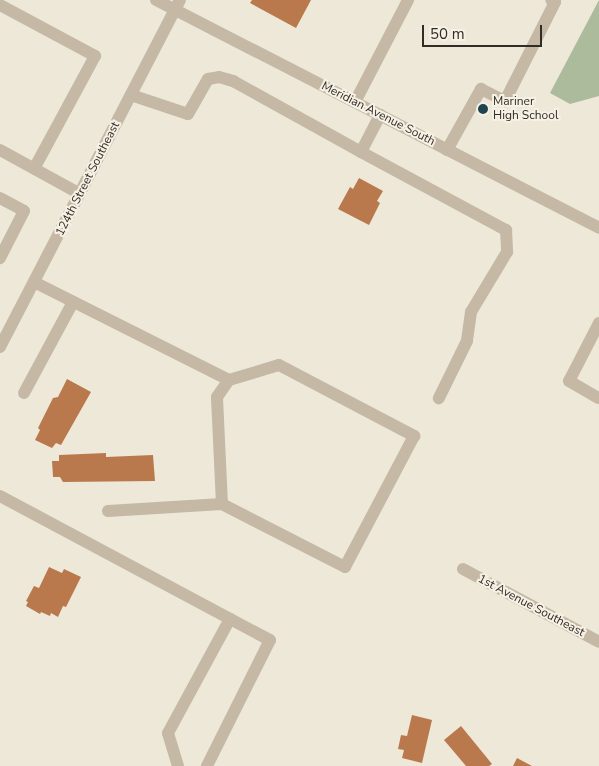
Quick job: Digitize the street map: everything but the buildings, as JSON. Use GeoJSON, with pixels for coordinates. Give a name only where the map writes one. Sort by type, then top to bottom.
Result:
{"type":"FeatureCollection","features":[{"type":"Feature","properties":{"kind":"street","name":"Meridian Avenue South"},"geometry":{"type":"LineString","coordinates":[[156,0],[178,5],[355,102],[599,228]]}},
{"type":"Feature","properties":{"kind":"street"},"geometry":{"type":"LineString","coordinates":[[355,102],[408,0]]}},
{"type":"Feature","properties":{"kind":"street"},"geometry":{"type":"LineString","coordinates":[[447,150],[481,89],[505,100],[555,2],[551,0]]}},
{"type":"Feature","properties":{"kind":"street"},"geometry":{"type":"LineString","coordinates":[[0,5],[94,56],[34,169]]}},
{"type":"Feature","properties":{"kind":"street","name":"124th Street Southeast"},"geometry":{"type":"LineString","coordinates":[[0,347],[178,5]]}},
{"type":"Feature","properties":{"kind":"street"},"geometry":{"type":"LineString","coordinates":[[131,94],[188,114],[208,79],[219,77],[233,81],[506,230],[507,252],[471,312],[467,341],[439,398]]}},
{"type":"Feature","properties":{"kind":"street"},"geometry":{"type":"LineString","coordinates":[[361,152],[380,115]]}},
{"type":"Feature","properties":{"kind":"street"},"geometry":{"type":"LineString","coordinates":[[0,150],[80,194]]}},
{"type":"Feature","properties":{"kind":"street"},"geometry":{"type":"LineString","coordinates":[[0,198],[24,211],[0,258]]}},
{"type":"Feature","properties":{"kind":"street"},"geometry":{"type":"LineString","coordinates":[[34,282],[229,380]]}},
{"type":"Feature","properties":{"kind":"street"},"geometry":{"type":"LineString","coordinates":[[24,394],[73,302]]}},
{"type":"Feature","properties":{"kind":"street"},"geometry":{"type":"LineString","coordinates":[[599,323],[569,381],[599,398]]}},
{"type":"Feature","properties":{"kind":"street"},"geometry":{"type":"LineString","coordinates":[[108,511],[222,504],[345,568],[414,436],[280,365],[229,380],[217,397],[222,504]]}},
{"type":"Feature","properties":{"kind":"street"},"geometry":{"type":"LineString","coordinates":[[0,496],[270,640],[206,766]]}},
{"type":"Feature","properties":{"kind":"street","name":"1st Avenue Southeast"},"geometry":{"type":"LineString","coordinates":[[463,569],[599,642]]}},
{"type":"Feature","properties":{"kind":"street"},"geometry":{"type":"LineString","coordinates":[[178,766],[168,733],[230,619]]}},
{"type":"Feature","properties":{"kind":"green space"},"geometry":{"type":"Polygon","coordinates":[[[599,0],[599,96],[570,104],[550,93],[599,0]]]}},
{"type":"Feature","properties":{"kind":"place","name":"Mariner High School"},"geometry":{"type":"Point","coordinates":[483,109]}}]}
